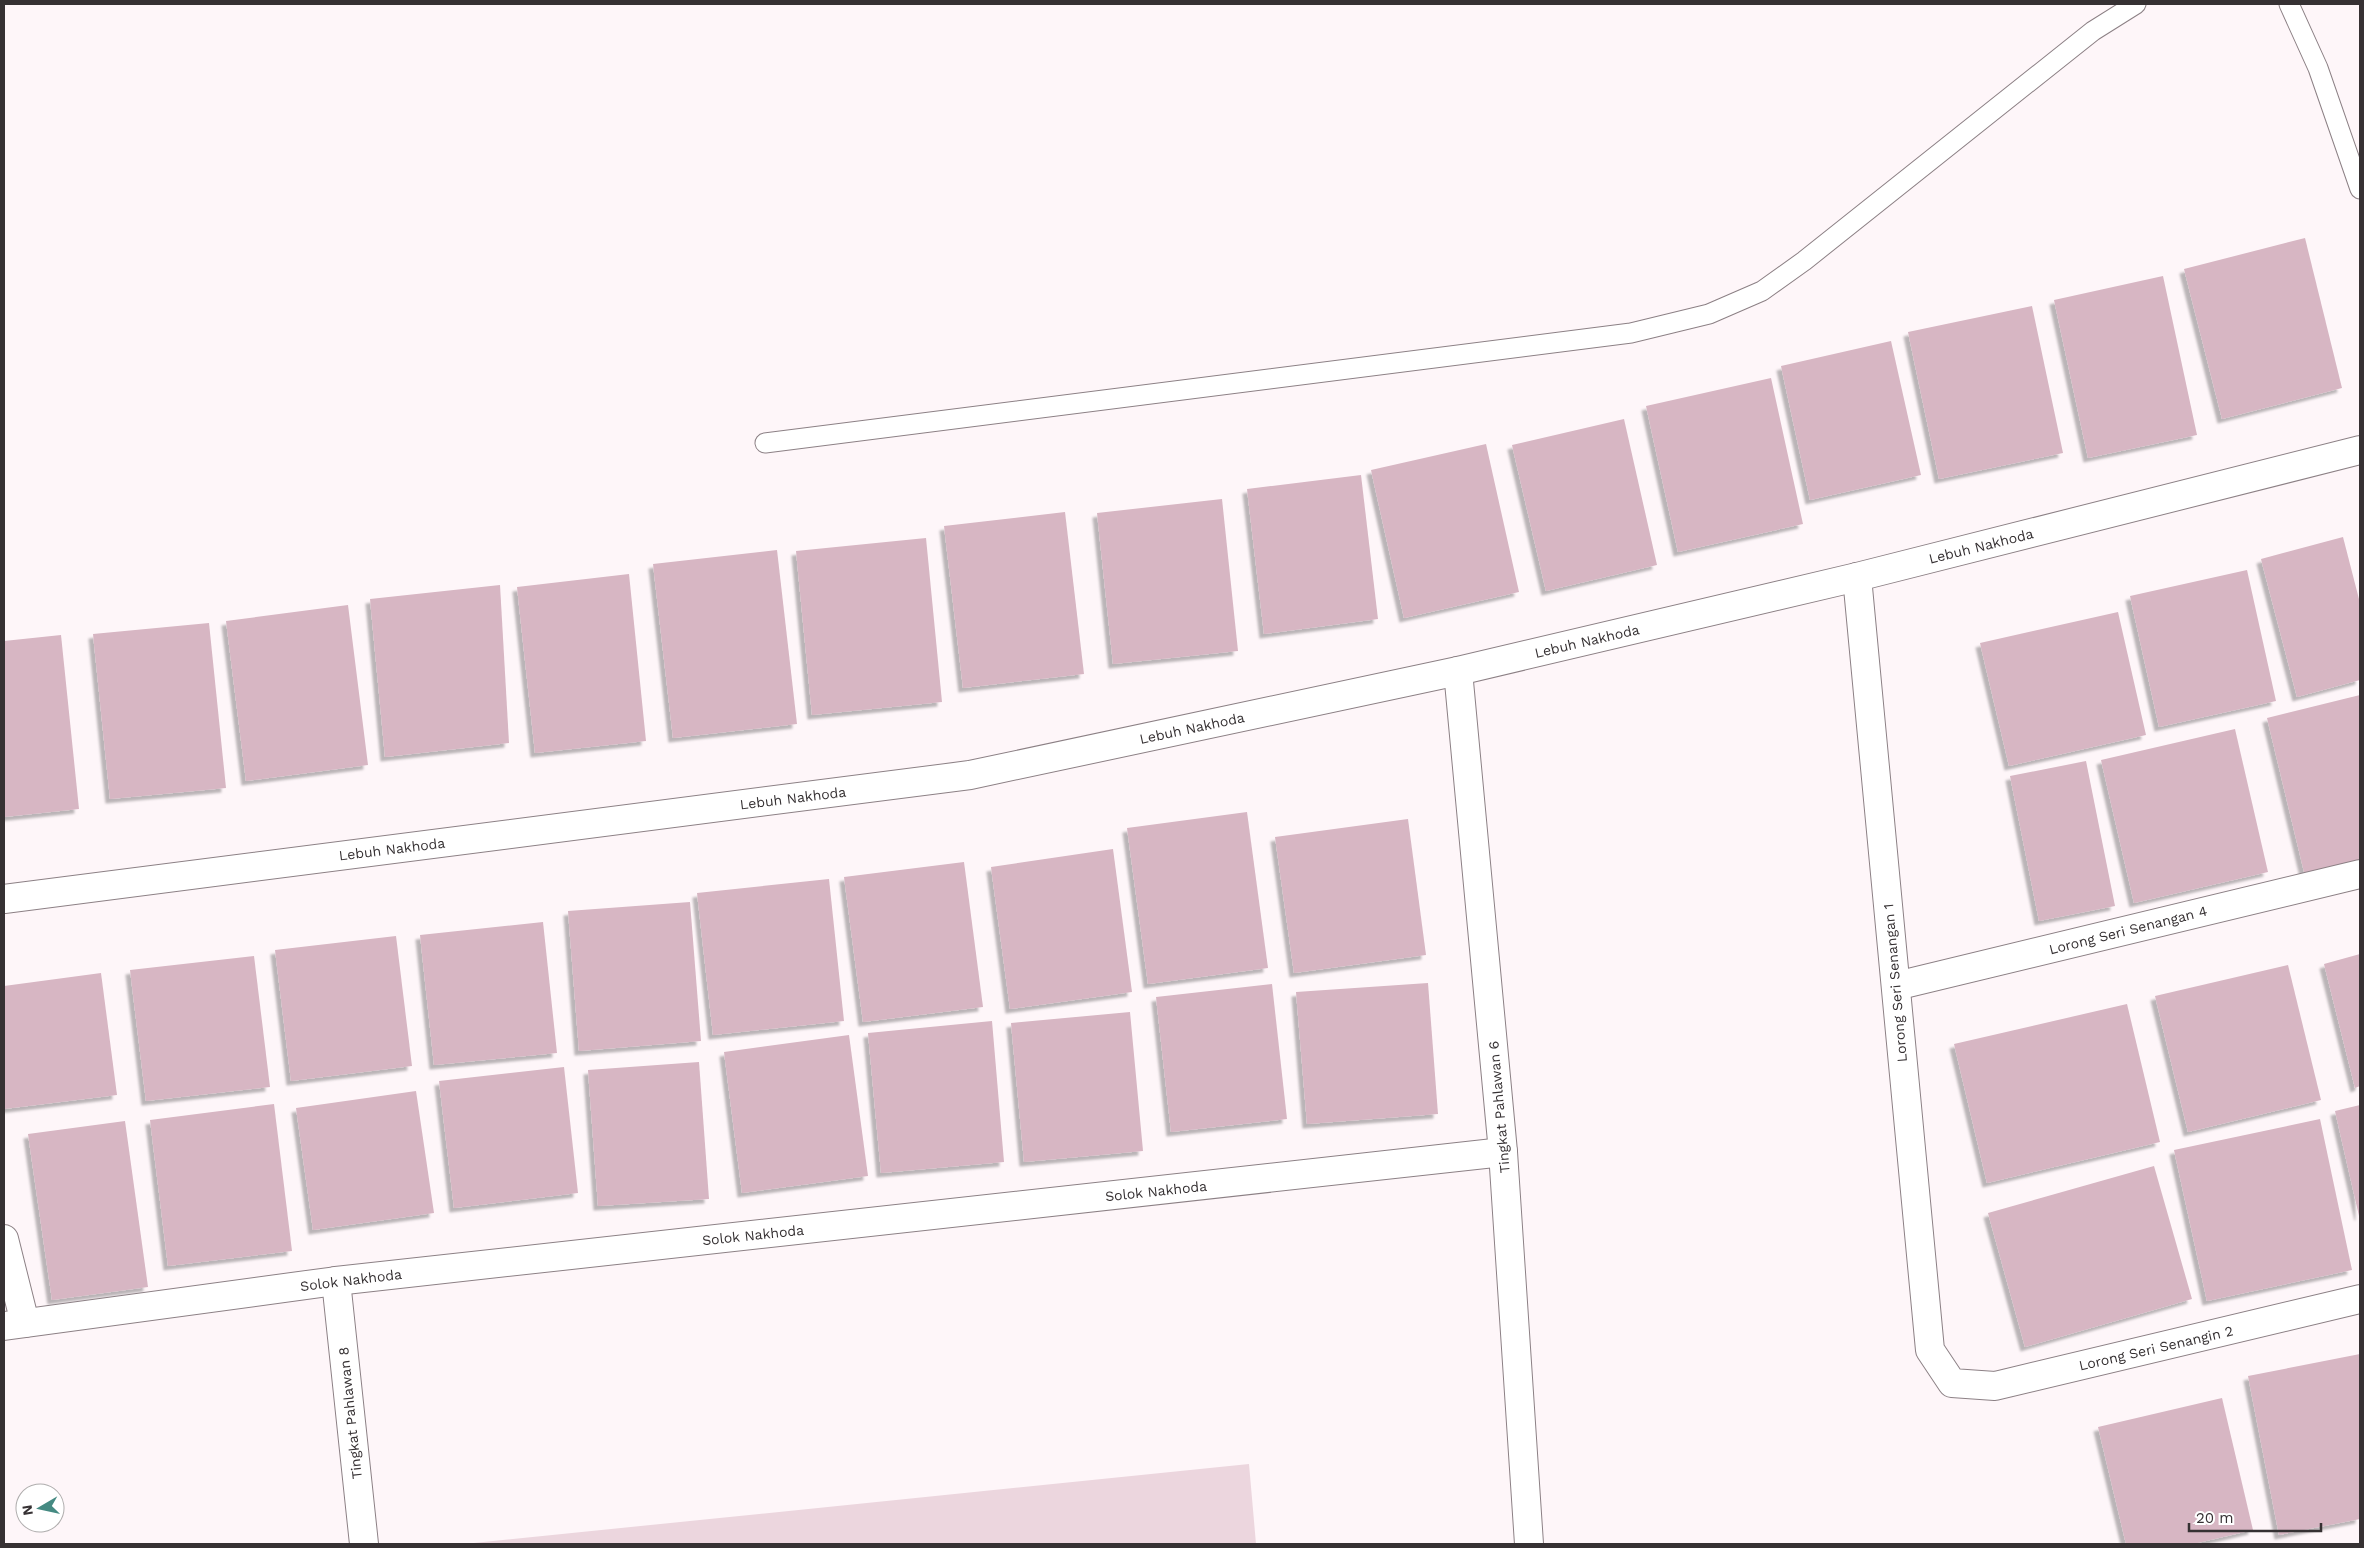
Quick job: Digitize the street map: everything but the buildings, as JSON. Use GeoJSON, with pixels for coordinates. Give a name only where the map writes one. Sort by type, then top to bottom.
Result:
{"type":"FeatureCollection","features":[{"type":"Feature","properties":{"kind":"street","name":"Lebuh Nakhoda"},"geometry":{"type":"LineString","coordinates":[[4,899],[970,775],[1458,671],[1857,578],[2360,450]]}},
{"type":"Feature","properties":{"kind":"street","name":"Lorong Seri Senangan 1"},"geometry":{"type":"LineString","coordinates":[[1857,578],[1930,1350],[1952,1383]]}},
{"type":"Feature","properties":{"kind":"street","name":"Tingkat Pahlawan 6"},"geometry":{"type":"LineString","coordinates":[[1458,671],[1503,1152],[1529,1544]]}},
{"type":"Feature","properties":{"kind":"street","name":"Lorong Seri Senangan 4"},"geometry":{"type":"LineString","coordinates":[[1896,986],[2360,874]]}},
{"type":"Feature","properties":{"kind":"street","name":"Solok Nakhoda"},"geometry":{"type":"LineString","coordinates":[[14,1324],[336,1281],[1503,1152]]}},
{"type":"Feature","properties":{"kind":"street"},"geometry":{"type":"LineString","coordinates":[[4,1239],[14,1324]]}},
{"type":"Feature","properties":{"kind":"street","name":"Tingkat Pahlawan 8"},"geometry":{"type":"LineString","coordinates":[[336,1281],[364,1544]]}},
{"type":"Feature","properties":{"kind":"street","name":"Lorong Seri Senangin 2"},"geometry":{"type":"LineString","coordinates":[[1952,1383],[1995,1386],[2360,1300]]}},
{"type":"Feature","properties":{"kind":"lane"},"geometry":{"type":"LineString","coordinates":[[765,443],[1631,333],[1709,314],[1762,291],[1804,261],[2093,31],[2136,4]]}},
{"type":"Feature","properties":{"kind":"lane"},"geometry":{"type":"LineString","coordinates":[[2289,4],[2318,68],[2360,189]]}},
{"type":"Feature","properties":{"kind":"shaded area"},"geometry":{"type":"Polygon","coordinates":[[[1249,1464],[1256,1544],[464,1544],[1249,1464]]]}}]}
